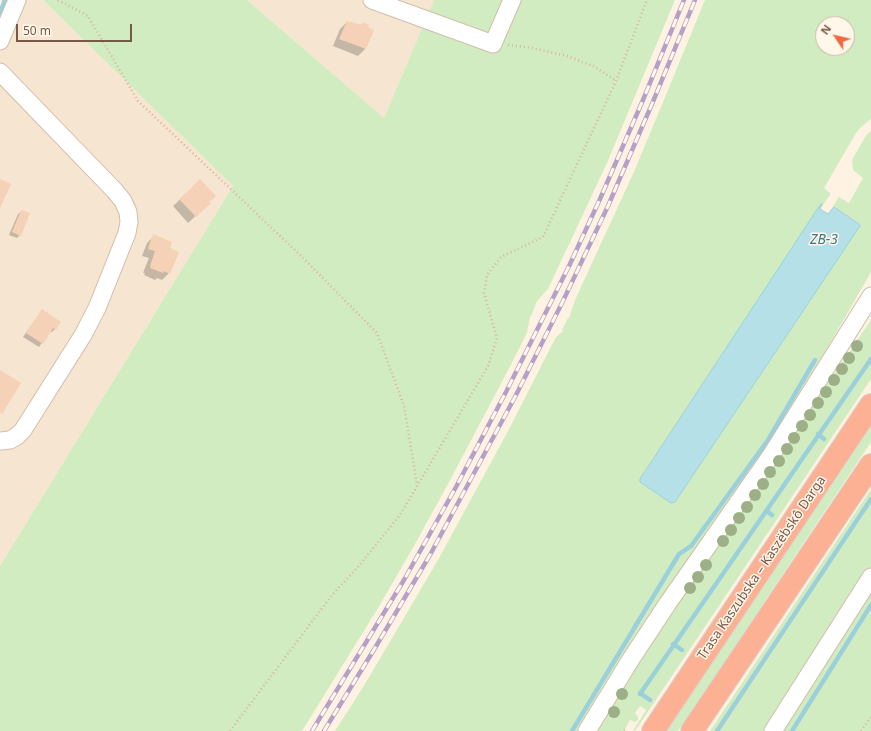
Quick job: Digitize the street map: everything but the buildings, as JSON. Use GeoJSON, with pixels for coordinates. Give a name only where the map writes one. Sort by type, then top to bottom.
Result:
{"type":"FeatureCollection","features":[{"type":"Feature","properties":{"kind":"highway","name":"Trasa Kaszubska – Kaszëbskô Darga"},"geometry":{"type":"LineString","coordinates":[[653,731],[871,405]]}},
{"type":"Feature","properties":{"kind":"highway"},"geometry":{"type":"LineString","coordinates":[[692,731],[871,465]]}},
{"type":"Feature","properties":{"kind":"street"},"geometry":{"type":"LineString","coordinates":[[0,41],[17,0]]}},
{"type":"Feature","properties":{"kind":"street"},"geometry":{"type":"LineString","coordinates":[[372,0],[492,44],[512,0]]}},
{"type":"Feature","properties":{"kind":"street"},"geometry":{"type":"LineString","coordinates":[[0,72],[115,191],[123,201],[128,212],[129,222],[127,233],[98,308],[83,335],[23,430],[10,440],[0,441]]}},
{"type":"Feature","properties":{"kind":"street"},"geometry":{"type":"LineString","coordinates":[[588,731],[631,659],[668,603],[772,454],[871,296]]}},
{"type":"Feature","properties":{"kind":"street"},"geometry":{"type":"LineString","coordinates":[[773,731],[871,577]]}},
{"type":"Feature","properties":{"kind":"path"},"geometry":{"type":"LineString","coordinates":[[58,0],[88,16],[138,101],[298,253],[377,333],[404,406],[418,484]]}},
{"type":"Feature","properties":{"kind":"path"},"geometry":{"type":"LineString","coordinates":[[230,731],[332,595],[357,568],[400,515],[488,366],[497,338],[484,293],[487,275],[501,257],[543,236],[616,81],[647,0]]}},
{"type":"Feature","properties":{"kind":"path"},"geometry":{"type":"LineString","coordinates":[[492,44],[532,48],[566,56],[595,67],[616,81]]}},
{"type":"Feature","properties":{"kind":"path"},"geometry":{"type":"LineString","coordinates":[[861,731],[871,716]]}},
{"type":"Feature","properties":{"kind":"shaded area"},"geometry":{"type":"Polygon","coordinates":[[[17,0],[43,0],[233,186],[0,566],[0,41],[17,0]]]}},
{"type":"Feature","properties":{"kind":"shaded area"},"geometry":{"type":"Polygon","coordinates":[[[247,0],[434,0],[384,118],[247,0]]]}},
{"type":"Feature","properties":{"kind":"green space"},"geometry":{"type":"Polygon","coordinates":[[[43,0],[247,0],[384,118],[434,0],[675,0],[607,163],[548,289],[537,301],[530,316],[527,333],[414,546],[378,608],[302,731],[0,731],[0,566],[233,186],[43,0]]]}},
{"type":"Feature","properties":{"kind":"green space"},"geometry":{"type":"Polygon","coordinates":[[[705,0],[871,0],[871,119],[856,133],[824,188],[830,193],[830,195],[820,209],[820,205],[640,479],[640,482],[671,503],[675,502],[860,226],[834,207],[828,214],[839,197],[849,203],[863,178],[853,170],[852,160],[865,137],[871,130],[871,272],[785,422],[581,731],[335,731],[365,684],[438,560],[507,433],[556,337],[563,331],[562,330],[569,318],[575,300],[633,174],[705,0]]]}},
{"type":"Feature","properties":{"kind":"green space"},"geometry":{"type":"Polygon","coordinates":[[[871,320],[871,379],[635,731],[633,731],[646,710],[640,706],[635,713],[638,720],[635,722],[630,720],[624,731],[594,731],[629,673],[871,320]]]}},
{"type":"Feature","properties":{"kind":"green space"},"geometry":{"type":"Polygon","coordinates":[[[871,425],[871,442],[678,731],[667,731],[871,425]]]}},
{"type":"Feature","properties":{"kind":"green space"},"geometry":{"type":"Polygon","coordinates":[[[871,489],[871,567],[766,731],[710,731],[871,489]]]}},
{"type":"Feature","properties":{"kind":"green space"},"geometry":{"type":"Polygon","coordinates":[[[871,588],[871,731],[780,731],[871,588]]]}},
{"type":"Feature","properties":{"kind":"water","name":"ZB-3"},"geometry":{"type":"Polygon","coordinates":[[[822,204],[820,209],[828,214],[834,207],[860,226],[675,502],[671,503],[640,482],[640,479],[822,204]]]}},
{"type":"Feature","properties":{"kind":"waterway"},"geometry":{"type":"LineString","coordinates":[[0,13],[5,0]]}},
{"type":"Feature","properties":{"kind":"waterway"},"geometry":{"type":"LineString","coordinates":[[640,694],[871,359]]}},
{"type":"Feature","properties":{"kind":"waterway"},"geometry":{"type":"LineString","coordinates":[[572,731],[679,554],[691,546],[768,440],[815,360]]}},
{"type":"Feature","properties":{"kind":"waterway"},"geometry":{"type":"LineString","coordinates":[[818,434],[824,439]]}},
{"type":"Feature","properties":{"kind":"waterway"},"geometry":{"type":"LineString","coordinates":[[717,731],[871,499]]}},
{"type":"Feature","properties":{"kind":"waterway"},"geometry":{"type":"LineString","coordinates":[[767,511],[772,515]]}},
{"type":"Feature","properties":{"kind":"waterway"},"geometry":{"type":"LineString","coordinates":[[792,731],[871,605]]}},
{"type":"Feature","properties":{"kind":"waterway"},"geometry":{"type":"LineString","coordinates":[[673,644],[682,650]]}},
{"type":"Feature","properties":{"kind":"waterway"},"geometry":{"type":"LineString","coordinates":[[640,693],[650,700]]}},
{"type":"Feature","properties":{"kind":"railway"},"geometry":{"type":"LineString","coordinates":[[312,731],[404,580],[456,487],[506,392],[570,264],[600,199],[684,0]]}},
{"type":"Feature","properties":{"kind":"railway"},"geometry":{"type":"LineString","coordinates":[[324,731],[430,555],[515,397],[608,206],[695,0]]}}]}
